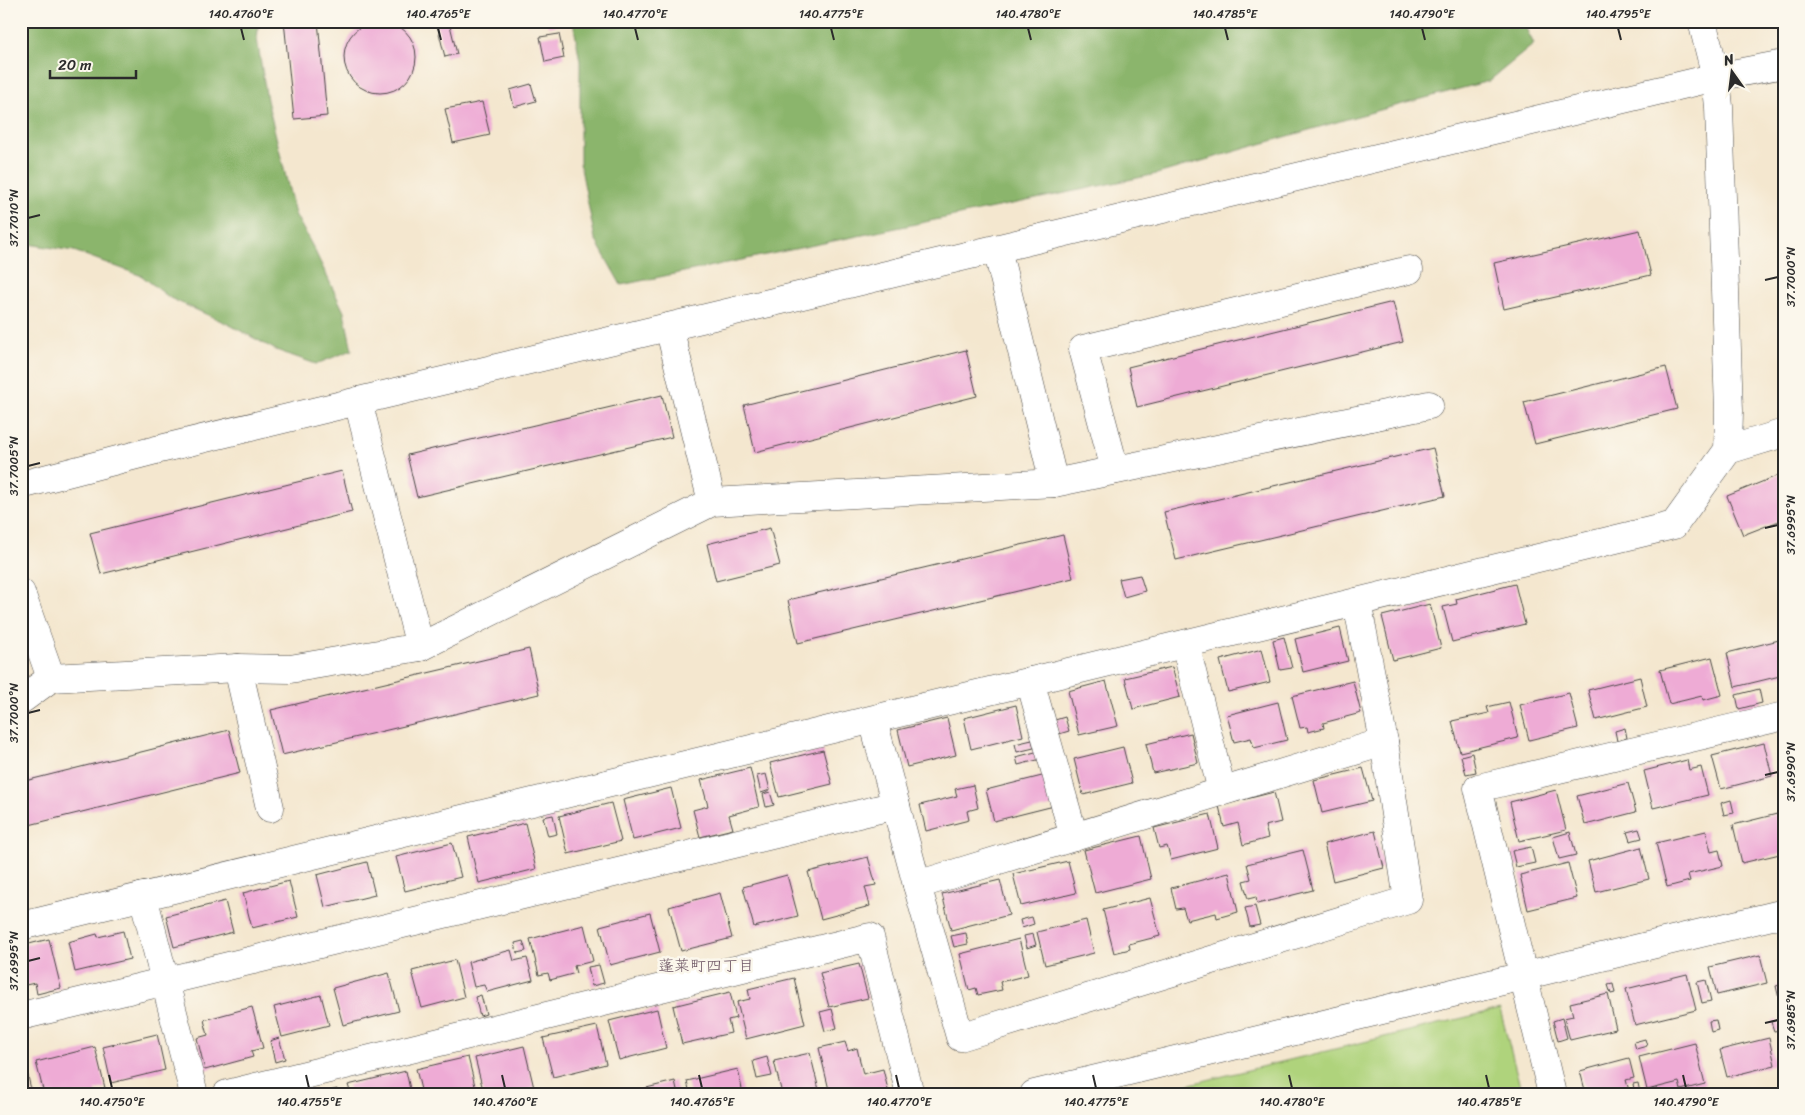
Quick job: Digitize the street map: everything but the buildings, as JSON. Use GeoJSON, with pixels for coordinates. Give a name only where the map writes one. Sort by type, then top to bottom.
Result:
{"type":"FeatureCollection","features":[{"type":"Feature","properties":{"kind":"street"},"geometry":{"type":"LineString","coordinates":[[21,926],[1674,525],[1728,450],[1730,411],[1719,107],[1716,78],[1702,21]]}},
{"type":"Feature","properties":{"kind":"street"},"geometry":{"type":"LineString","coordinates":[[21,485],[358,401],[1716,78],[1784,64]]}},
{"type":"Feature","properties":{"kind":"street"},"geometry":{"type":"LineString","coordinates":[[997,249],[1054,483]]}},
{"type":"Feature","properties":{"kind":"street"},"geometry":{"type":"LineString","coordinates":[[1115,470],[1083,349],[1409,270]]}},
{"type":"Feature","properties":{"kind":"street"},"geometry":{"type":"LineString","coordinates":[[669,327],[712,502]]}},
{"type":"Feature","properties":{"kind":"street"},"geometry":{"type":"LineString","coordinates":[[358,401],[420,647]]}},
{"type":"Feature","properties":{"kind":"street"},"geometry":{"type":"LineString","coordinates":[[21,700],[51,678],[238,668],[290,669],[420,647],[712,502],[1054,483],[1429,404]]}},
{"type":"Feature","properties":{"kind":"street"},"geometry":{"type":"LineString","coordinates":[[1728,450],[1784,433]]}},
{"type":"Feature","properties":{"kind":"street"},"geometry":{"type":"LineString","coordinates":[[21,593],[51,678]]}},
{"type":"Feature","properties":{"kind":"street"},"geometry":{"type":"LineString","coordinates":[[873,720],[916,886],[960,1038],[1408,900],[1384,742],[1357,602]]}},
{"type":"Feature","properties":{"kind":"street"},"geometry":{"type":"LineString","coordinates":[[1185,644],[1222,791]]}},
{"type":"Feature","properties":{"kind":"street"},"geometry":{"type":"LineString","coordinates":[[238,668],[270,808]]}},
{"type":"Feature","properties":{"kind":"street"},"geometry":{"type":"LineString","coordinates":[[1030,681],[1074,837]]}},
{"type":"Feature","properties":{"kind":"street"},"geometry":{"type":"LineString","coordinates":[[1552,1094],[1478,788],[1784,716]]}},
{"type":"Feature","properties":{"kind":"street"},"geometry":{"type":"LineString","coordinates":[[916,886],[1384,742]]}},
{"type":"Feature","properties":{"kind":"street"},"geometry":{"type":"LineString","coordinates":[[21,1016],[896,805]]}},
{"type":"Feature","properties":{"kind":"street"},"geometry":{"type":"LineString","coordinates":[[143,896],[194,1094]]}},
{"type":"Feature","properties":{"kind":"street"},"geometry":{"type":"LineString","coordinates":[[1034,1094],[1524,978],[1784,913]]}},
{"type":"Feature","properties":{"kind":"street"},"geometry":{"type":"LineString","coordinates":[[227,1094],[870,937],[910,1094]]}},
{"type":"Feature","properties":{"kind":"green space"},"geometry":{"type":"Polygon","coordinates":[[[21,21],[259,21],[257,39],[267,100],[295,214],[344,312],[352,350],[316,364],[276,350],[228,324],[170,298],[142,276],[74,251],[21,243],[21,21]]]}},
{"type":"Feature","properties":{"kind":"green space"},"geometry":{"type":"Polygon","coordinates":[[[573,21],[1522,21],[1534,44],[1489,81],[1354,117],[1157,174],[621,285],[595,239],[580,163],[580,61],[573,21]]]}},
{"type":"Feature","properties":{"kind":"green space"},"geometry":{"type":"Polygon","coordinates":[[[1500,1009],[1522,1094],[1149,1094],[1500,1009]]]}},
{"type":"Feature","properties":{"kind":"district","name":"蓬莱町四丁目"},"geometry":{"type":"Point","coordinates":[706,965]}}]}
